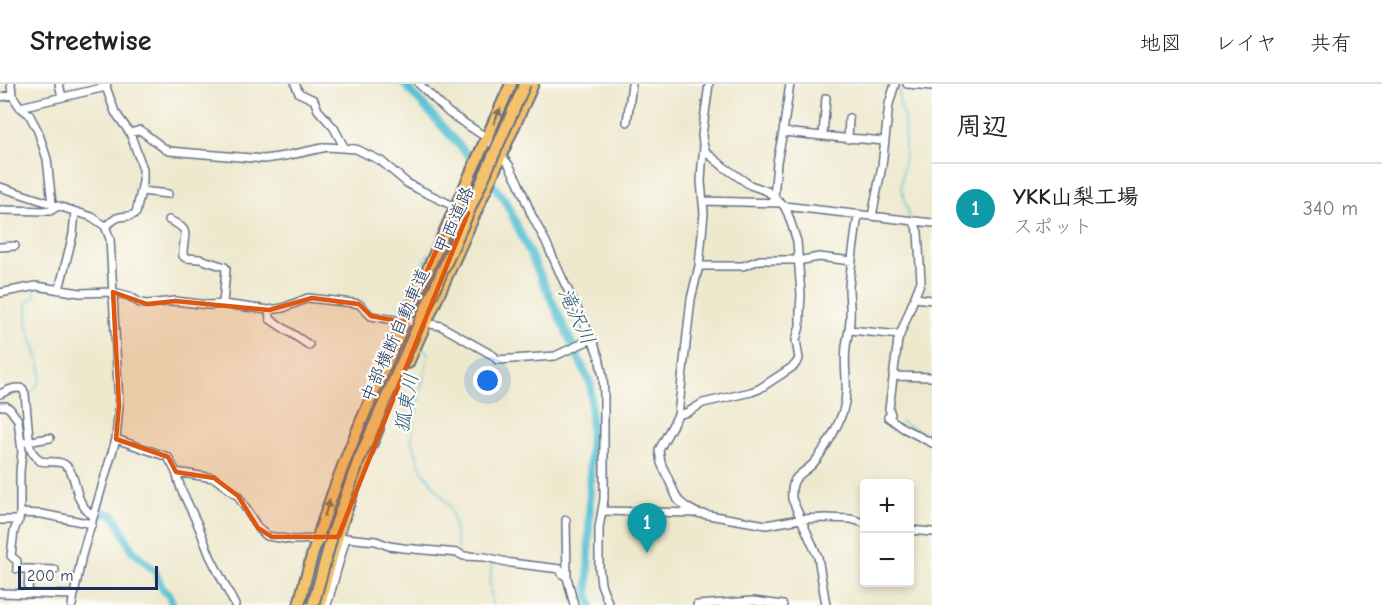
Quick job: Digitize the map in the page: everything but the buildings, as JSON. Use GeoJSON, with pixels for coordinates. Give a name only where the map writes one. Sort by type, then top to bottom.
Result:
{"type":"FeatureCollection","features":[{"type":"Feature","properties":{"kind":"highway","name":"甲西道路"},"geometry":{"type":"LineString","coordinates":[[299,605],[317,538],[343,463],[403,321],[511,84]]}},
{"type":"Feature","properties":{"kind":"highway","name":"中部横断自動車道"},"geometry":{"type":"LineString","coordinates":[[313,605],[333,533],[359,460],[525,84]]}},
{"type":"Feature","properties":{"kind":"highway","name":"甲西道路"},"geometry":{"type":"LineString","coordinates":[[320,605],[331,561],[342,537],[358,480],[376,435],[532,84]]}},
{"type":"Feature","properties":{"kind":"street"},"geometry":{"type":"LineString","coordinates":[[0,210],[50,211],[55,205],[47,159],[41,140],[29,114],[20,108],[12,95],[11,84]]}},
{"type":"Feature","properties":{"kind":"street"},"geometry":{"type":"LineString","coordinates":[[59,84],[62,97]]}},
{"type":"Feature","properties":{"kind":"street"},"geometry":{"type":"LineString","coordinates":[[295,84],[299,93],[315,100],[318,110],[334,128],[344,147]]}},
{"type":"Feature","properties":{"kind":"street"},"geometry":{"type":"LineString","coordinates":[[419,84],[485,143],[499,159],[509,165],[599,357],[604,395],[604,499],[599,538],[599,575],[609,605]]}},
{"type":"Feature","properties":{"kind":"street"},"geometry":{"type":"LineString","coordinates":[[627,122],[632,84]]}},
{"type":"Feature","properties":{"kind":"street"},"geometry":{"type":"LineString","coordinates":[[698,513],[678,500],[660,463],[659,450],[678,415],[691,299],[699,266],[704,213],[701,182],[704,148],[702,135],[709,84]]}},
{"type":"Feature","properties":{"kind":"street"},"geometry":{"type":"LineString","coordinates":[[774,196],[777,162],[790,84]]}},
{"type":"Feature","properties":{"kind":"street"},"geometry":{"type":"LineString","coordinates":[[872,216],[882,166],[889,105],[895,84]]}},
{"type":"Feature","properties":{"kind":"street"},"geometry":{"type":"LineString","coordinates":[[907,84],[932,86]]}},
{"type":"Feature","properties":{"kind":"street"},"geometry":{"type":"LineString","coordinates":[[20,108],[107,85],[115,112],[130,132],[144,173],[138,207],[134,216],[118,218],[105,226]]}},
{"type":"Feature","properties":{"kind":"street"},"geometry":{"type":"LineString","coordinates":[[0,97],[12,95]]}},
{"type":"Feature","properties":{"kind":"street"},"geometry":{"type":"LineString","coordinates":[[823,135],[826,98]]}},
{"type":"Feature","properties":{"kind":"street"},"geometry":{"type":"LineString","coordinates":[[848,138],[849,118]]}},
{"type":"Feature","properties":{"kind":"street"},"geometry":{"type":"LineString","coordinates":[[130,132],[137,130],[143,132],[169,151],[250,159],[272,158],[319,148],[356,149],[372,156],[418,189],[474,216]]}},
{"type":"Feature","properties":{"kind":"street"},"geometry":{"type":"LineString","coordinates":[[783,132],[884,141]]}},
{"type":"Feature","properties":{"kind":"street"},"geometry":{"type":"LineString","coordinates":[[678,415],[703,403],[759,389],[797,363],[799,359],[796,340],[800,326],[799,260],[797,241],[788,214],[774,196],[750,185],[712,158],[704,148]]}},
{"type":"Feature","properties":{"kind":"street"},"geometry":{"type":"LineString","coordinates":[[0,187],[92,217],[105,226],[110,239],[119,405],[116,439],[80,565],[72,605]]}},
{"type":"Feature","properties":{"kind":"street"},"geometry":{"type":"LineString","coordinates":[[141,191],[168,194]]}},
{"type":"Feature","properties":{"kind":"street"},"geometry":{"type":"LineString","coordinates":[[704,201],[782,204],[932,223]]}},
{"type":"Feature","properties":{"kind":"street"},"geometry":{"type":"LineString","coordinates":[[59,290],[73,234],[75,212]]}},
{"type":"Feature","properties":{"kind":"street"},"geometry":{"type":"LineString","coordinates":[[826,605],[818,557],[792,499],[793,484],[798,476],[815,462],[829,443],[842,415],[847,393],[846,348],[850,330],[849,290],[858,214]]}},
{"type":"Feature","properties":{"kind":"street"},"geometry":{"type":"LineString","coordinates":[[169,220],[180,225],[186,233],[183,256],[225,267],[223,304]]}},
{"type":"Feature","properties":{"kind":"street"},"geometry":{"type":"LineString","coordinates":[[912,222],[918,231],[920,285],[898,334],[888,419],[932,443]]}},
{"type":"Feature","properties":{"kind":"street"},"geometry":{"type":"LineString","coordinates":[[0,247],[15,246]]}},
{"type":"Feature","properties":{"kind":"street"},"geometry":{"type":"LineString","coordinates":[[699,266],[743,266],[760,260],[799,260],[819,257],[852,261]]}},
{"type":"Feature","properties":{"kind":"street"},"geometry":{"type":"LineString","coordinates":[[0,293],[36,286],[80,293],[113,292],[147,304],[175,301],[269,310],[283,309],[308,298],[358,304],[371,316],[441,326],[494,356],[497,360],[555,356],[590,341]]}},
{"type":"Feature","properties":{"kind":"street"},"geometry":{"type":"LineString","coordinates":[[915,298],[932,300]]}},
{"type":"Feature","properties":{"kind":"street"},"geometry":{"type":"LineString","coordinates":[[269,310],[270,319],[309,345]]}},
{"type":"Feature","properties":{"kind":"street"},"geometry":{"type":"LineString","coordinates":[[850,330],[898,334]]}},
{"type":"Feature","properties":{"kind":"street"},"geometry":{"type":"LineString","coordinates":[[893,376],[932,377]]}},
{"type":"Feature","properties":{"kind":"street"},"geometry":{"type":"LineString","coordinates":[[0,394],[18,387],[23,389],[32,452],[40,461],[62,463],[69,469],[79,500],[93,519]]}},
{"type":"Feature","properties":{"kind":"street"},"geometry":{"type":"LineString","coordinates":[[0,405],[10,409],[18,420],[21,443],[20,517],[14,531],[11,556],[17,561],[17,569],[54,570]]}},
{"type":"Feature","properties":{"kind":"street"},"geometry":{"type":"LineString","coordinates":[[21,443],[50,438]]}},
{"type":"Feature","properties":{"kind":"street"},"geometry":{"type":"LineString","coordinates":[[116,439],[168,457],[176,471],[210,555],[235,605]]}},
{"type":"Feature","properties":{"kind":"street"},"geometry":{"type":"LineString","coordinates":[[176,471],[214,478],[224,485],[238,496],[258,528],[267,536],[293,540],[342,537],[376,541],[389,546],[485,557],[511,563],[560,569],[568,580]]}},
{"type":"Feature","properties":{"kind":"street"},"geometry":{"type":"LineString","coordinates":[[602,511],[698,513],[766,525],[800,519],[827,518],[860,522]]}},
{"type":"Feature","properties":{"kind":"street"},"geometry":{"type":"LineString","coordinates":[[0,520],[42,514],[93,519]]}},
{"type":"Feature","properties":{"kind":"street"},"geometry":{"type":"LineString","coordinates":[[566,520],[568,580],[574,605]]}},
{"type":"Feature","properties":{"kind":"street"},"geometry":{"type":"LineString","coordinates":[[914,530],[932,532]]}},
{"type":"Feature","properties":{"kind":"street"},"geometry":{"type":"LineString","coordinates":[[327,605],[342,537]]}},
{"type":"Feature","properties":{"kind":"street"},"geometry":{"type":"LineString","coordinates":[[28,594],[29,569]]}},
{"type":"Feature","properties":{"kind":"street"},"geometry":{"type":"LineString","coordinates":[[0,593],[74,596]]}},
{"type":"Feature","properties":{"kind":"street"},"geometry":{"type":"LineString","coordinates":[[697,605],[753,601],[783,605]]}},
{"type":"Feature","properties":{"kind":"highlighted area"},"geometry":{"type":"Polygon","coordinates":[[[456,207],[468,213],[338,537],[272,537],[258,528],[238,496],[214,478],[176,472],[168,457],[116,439],[119,405],[113,292],[147,304],[175,301],[269,310],[312,298],[359,304],[371,316],[404,322],[456,207]]]}},
{"type":"Feature","properties":{"kind":"waterway","name":"滝沢川"},"geometry":{"type":"LineString","coordinates":[[404,84],[484,173],[505,200],[591,385],[588,591],[591,605]]}},
{"type":"Feature","properties":{"kind":"waterway"},"geometry":{"type":"LineString","coordinates":[[900,84],[899,100],[904,118],[905,153],[901,187],[910,219]]}},
{"type":"Feature","properties":{"kind":"waterway","name":"狐東川"},"geometry":{"type":"LineString","coordinates":[[397,319],[428,254]]}},
{"type":"Feature","properties":{"kind":"waterway"},"geometry":{"type":"LineString","coordinates":[[28,396],[39,383],[41,375],[40,362],[27,320],[27,302],[35,297],[34,289]]}},
{"type":"Feature","properties":{"kind":"waterway","name":"狐東川"},"geometry":{"type":"LineString","coordinates":[[421,347],[429,354],[411,439],[422,470],[451,508],[458,550]]}},
{"type":"Feature","properties":{"kind":"waterway"},"geometry":{"type":"LineString","coordinates":[[901,422],[932,438]]}},
{"type":"Feature","properties":{"kind":"waterway"},"geometry":{"type":"LineString","coordinates":[[90,510],[114,515],[132,550],[155,571],[163,590],[169,595],[173,605]]}},
{"type":"Feature","properties":{"kind":"waterway","name":"狐東川"},"geometry":{"type":"LineString","coordinates":[[492,561],[490,580],[492,605]]}},
{"type":"Feature","properties":{"kind":"place","name":"YKK山梨工場"},"geometry":{"type":"Point","coordinates":[647,553]}}]}
